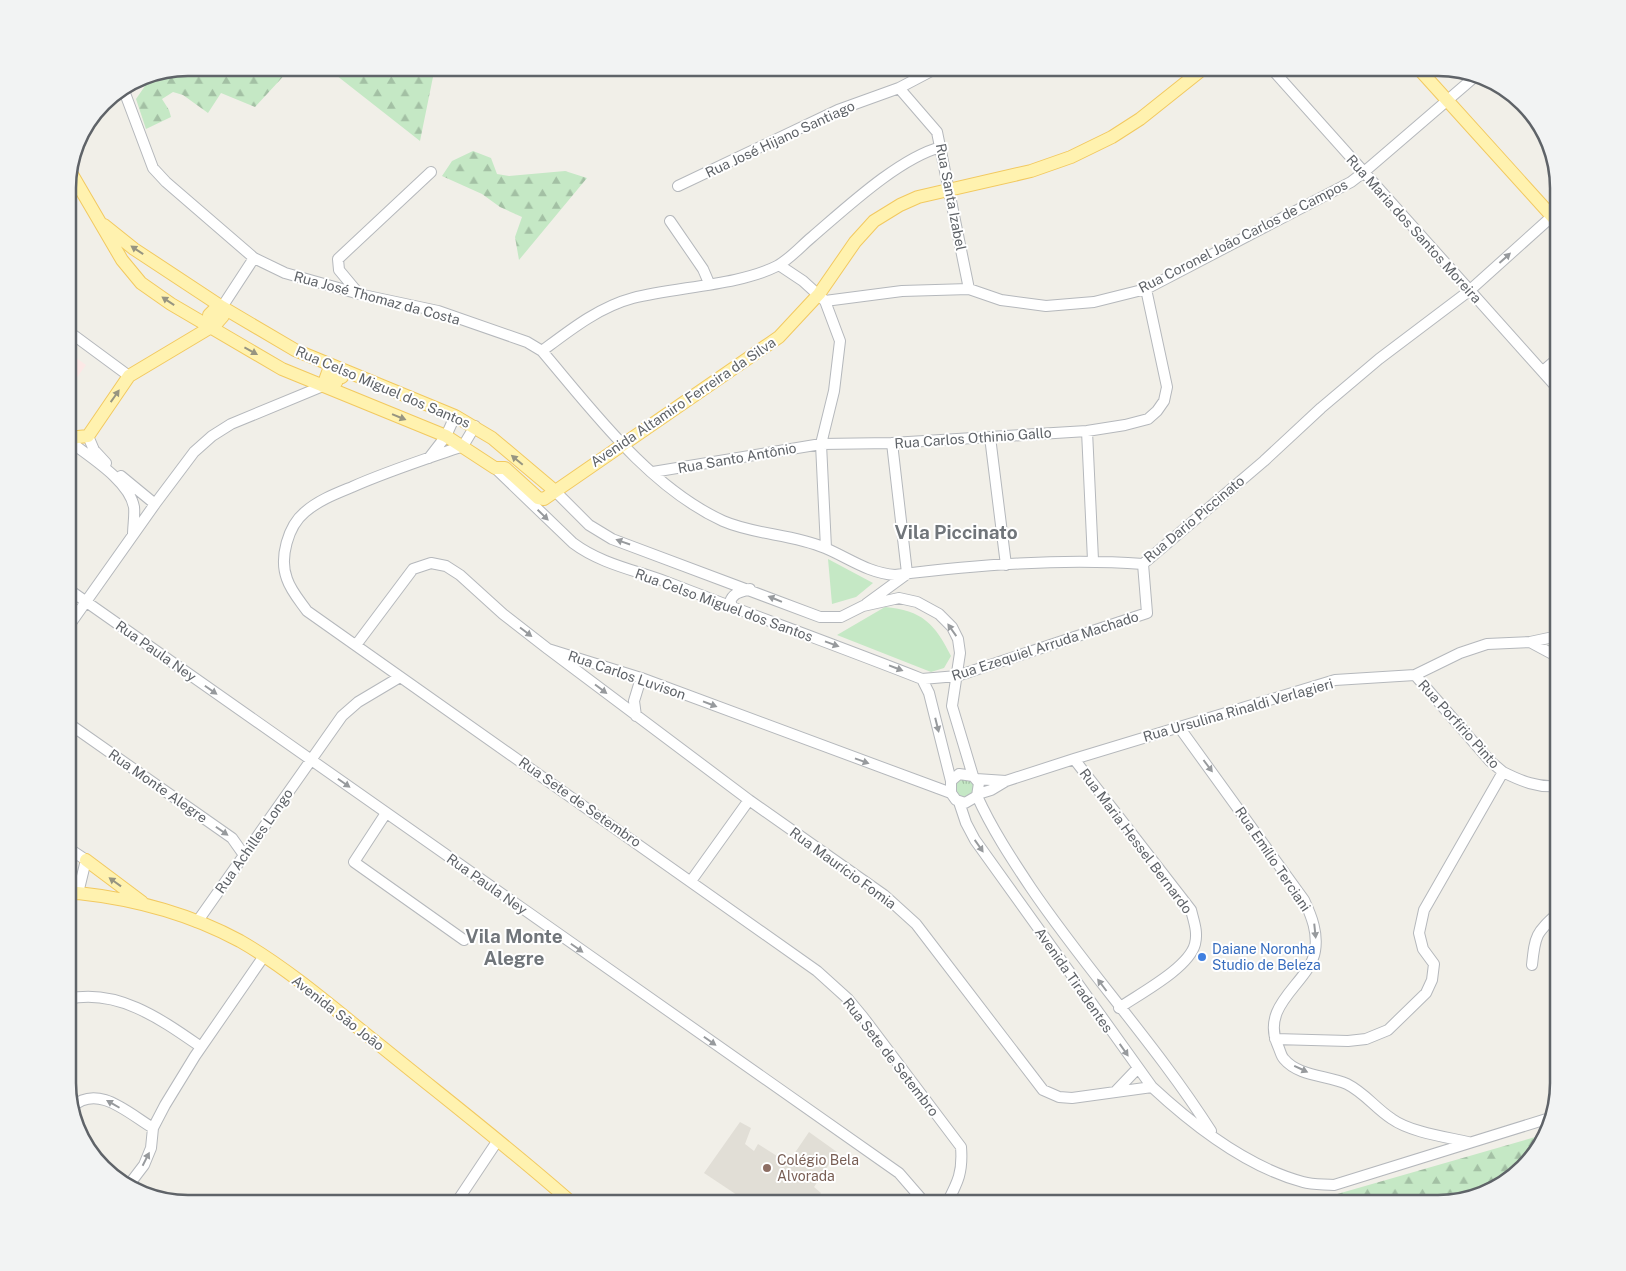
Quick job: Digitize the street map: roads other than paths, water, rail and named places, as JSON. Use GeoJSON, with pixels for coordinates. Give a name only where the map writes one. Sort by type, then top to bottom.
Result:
{"type":"FeatureCollection","features":[{"type":"Feature","properties":{"kind":"main road","name":"Avenida Altamiro Ferreira da Silva"},"geometry":{"type":"LineString","coordinates":[[555,491],[779,337],[822,298],[855,242],[874,221],[900,205],[918,197],[1031,172],[1071,158],[1112,138],[1140,119],[1185,76]]}},
{"type":"Feature","properties":{"kind":"main road"},"geometry":{"type":"LineString","coordinates":[[1425,76],[1550,210]]}},
{"type":"Feature","properties":{"kind":"main road","name":"Rua Celso Miguel dos Santos"},"geometry":{"type":"LineString","coordinates":[[76,182],[96,219],[122,260],[141,283],[209,327],[282,369],[446,436],[496,468]]}},
{"type":"Feature","properties":{"kind":"main road","name":"Rua Celso Miguel dos Santos"},"geometry":{"type":"LineString","coordinates":[[96,219],[134,249],[222,307],[295,350],[337,371],[408,397],[475,426],[555,491]]}},
{"type":"Feature","properties":{"kind":"main road"},"geometry":{"type":"LineString","coordinates":[[76,438],[88,436],[129,376],[220,321],[222,307]]}},
{"type":"Feature","properties":{"kind":"main road"},"geometry":{"type":"LineString","coordinates":[[322,386],[328,372],[337,371]]}},
{"type":"Feature","properties":{"kind":"main road"},"geometry":{"type":"LineString","coordinates":[[496,468],[505,468],[538,498],[544,499],[555,491]]}},
{"type":"Feature","properties":{"kind":"main road"},"geometry":{"type":"LineString","coordinates":[[86,860],[144,903]]}},
{"type":"Feature","properties":{"kind":"main road","name":"Avenida São João"},"geometry":{"type":"LineString","coordinates":[[76,894],[144,903],[197,922],[239,941],[264,956],[346,1018],[498,1140],[562,1195]]}},
{"type":"Feature","properties":{"kind":"street","name":"Rua José Hijano Santiago"},"geometry":{"type":"LineString","coordinates":[[678,186],[838,110],[899,88],[922,76]]}},
{"type":"Feature","properties":{"kind":"street","name":"Rua Maria dos Santos Moreira"},"geometry":{"type":"LineString","coordinates":[[1278,76],[1550,379]]}},
{"type":"Feature","properties":{"kind":"street","name":"Rua Coronel João Carlos de Campos"},"geometry":{"type":"LineString","coordinates":[[822,298],[902,291],[969,289],[1001,300],[1046,306],[1094,302],[1146,289],[1291,215],[1364,172],[1470,81]]}},
{"type":"Feature","properties":{"kind":"street","name":"Rua Santa Izabel"},"geometry":{"type":"LineString","coordinates":[[899,88],[937,132],[951,191],[969,289]]}},
{"type":"Feature","properties":{"kind":"street","name":"Rua José Thomaz da Costa"},"geometry":{"type":"LineString","coordinates":[[126,95],[153,168],[166,182],[254,258],[285,274],[359,294],[438,311],[528,342],[542,351]]}},
{"type":"Feature","properties":{"kind":"street"},"geometry":{"type":"LineString","coordinates":[[542,351],[580,323],[605,309],[632,298],[752,275],[779,265],[844,209],[912,158],[941,146]]}},
{"type":"Feature","properties":{"kind":"street"},"geometry":{"type":"LineString","coordinates":[[359,294],[339,270],[338,259],[431,172]]}},
{"type":"Feature","properties":{"kind":"street"},"geometry":{"type":"LineString","coordinates":[[670,221],[702,269],[709,283]]}},
{"type":"Feature","properties":{"kind":"street","name":"Rua Dario Piccinato"},"geometry":{"type":"LineString","coordinates":[[542,351],[622,444],[697,508],[725,522],[826,548],[878,574],[1093,560],[1143,564],[1379,359],[1469,291],[1550,223]]}},
{"type":"Feature","properties":{"kind":"street"},"geometry":{"type":"LineString","coordinates":[[222,307],[254,258]]}},
{"type":"Feature","properties":{"kind":"street"},"geometry":{"type":"LineString","coordinates":[[779,265],[822,298],[840,341],[834,391],[820,444],[826,548]]}},
{"type":"Feature","properties":{"kind":"street","name":"Rua Carlos Othinio Gallo"},"geometry":{"type":"LineString","coordinates":[[820,444],[892,443],[1087,431],[1125,426],[1148,419],[1164,401],[1167,387],[1146,289]]}},
{"type":"Feature","properties":{"kind":"street"},"geometry":{"type":"LineString","coordinates":[[76,337],[129,376]]}},
{"type":"Feature","properties":{"kind":"street"},"geometry":{"type":"LineString","coordinates":[[1543,371],[1550,365]]}},
{"type":"Feature","properties":{"kind":"street"},"geometry":{"type":"LineString","coordinates":[[76,615],[194,452],[212,436],[231,424],[322,386]]}},
{"type":"Feature","properties":{"kind":"street"},"geometry":{"type":"LineString","coordinates":[[428,458],[446,436],[455,416]]}},
{"type":"Feature","properties":{"kind":"street"},"geometry":{"type":"LineString","coordinates":[[463,446],[475,426]]}},
{"type":"Feature","properties":{"kind":"street"},"geometry":{"type":"LineString","coordinates":[[1087,431],[1093,560]]}},
{"type":"Feature","properties":{"kind":"street"},"geometry":{"type":"LineString","coordinates":[[88,436],[98,456],[155,504]]}},
{"type":"Feature","properties":{"kind":"street"},"geometry":{"type":"LineString","coordinates":[[990,437],[1006,565]]}},
{"type":"Feature","properties":{"kind":"street"},"geometry":{"type":"LineString","coordinates":[[863,606],[907,573],[892,443]]}},
{"type":"Feature","properties":{"kind":"street","name":"Rua Santo Antônio"},"geometry":{"type":"LineString","coordinates":[[653,472],[820,444]]}},
{"type":"Feature","properties":{"kind":"street"},"geometry":{"type":"LineString","coordinates":[[76,446],[120,482],[130,494],[134,508],[133,534]]}},
{"type":"Feature","properties":{"kind":"street","name":"Rua Sete de Setembro"},"geometry":{"type":"LineString","coordinates":[[463,446],[378,476],[320,500],[303,513],[291,530],[284,556],[286,576],[292,590],[307,611],[817,971],[863,1017],[961,1147],[962,1167],[958,1183],[952,1195]]}},
{"type":"Feature","properties":{"kind":"street","name":"Rua Celso Miguel dos Santos"},"geometry":{"type":"LineString","coordinates":[[496,468],[584,552],[613,565],[664,581],[734,609],[922,678]]}},
{"type":"Feature","properties":{"kind":"street","name":"Rua Celso Miguel dos Santos"},"geometry":{"type":"LineString","coordinates":[[555,491],[590,525],[612,539],[750,589],[820,617],[841,617],[863,606],[899,598],[918,602],[939,614],[952,627],[958,639],[960,653],[957,676]]}},
{"type":"Feature","properties":{"kind":"street","name":"Rua Carlos Luvison"},"geometry":{"type":"LineString","coordinates":[[356,645],[413,569],[431,563],[446,566],[460,574],[503,614],[548,648],[641,678],[951,793]]}},
{"type":"Feature","properties":{"kind":"street","name":"Rua Ezequiel Arruda Machado"},"geometry":{"type":"LineString","coordinates":[[922,678],[957,676],[1147,614],[1143,564]]}},
{"type":"Feature","properties":{"kind":"street"},"geometry":{"type":"LineString","coordinates":[[734,609],[730,602],[732,597],[737,593],[750,589]]}},
{"type":"Feature","properties":{"kind":"street","name":"Rua Paula Ney"},"geometry":{"type":"LineString","coordinates":[[76,595],[899,1173],[917,1195]]}},
{"type":"Feature","properties":{"kind":"street","name":"Rua Ursulina Rinaldi Verlagieri"},"geometry":{"type":"LineString","coordinates":[[978,795],[1006,781],[1074,759],[1335,680],[1415,675],[1460,653],[1487,644],[1530,642],[1550,638]]}},
{"type":"Feature","properties":{"kind":"street"},"geometry":{"type":"LineString","coordinates":[[1530,642],[1550,652]]}},
{"type":"Feature","properties":{"kind":"street","name":"Rua Maurício Fomia"},"geometry":{"type":"LineString","coordinates":[[548,648],[749,800],[884,895],[916,924],[1043,1090],[1059,1097],[1072,1098],[1152,1087]]}},
{"type":"Feature","properties":{"kind":"street","name":"Rua Porfírio Pinto"},"geometry":{"type":"LineString","coordinates":[[1415,675],[1490,761],[1503,772],[1522,782],[1550,787]]}},
{"type":"Feature","properties":{"kind":"street","name":"Rua Achilles Longo"},"geometry":{"type":"LineString","coordinates":[[197,922],[342,716],[358,702],[400,676]]}},
{"type":"Feature","properties":{"kind":"street"},"geometry":{"type":"LineString","coordinates":[[922,678],[929,693],[951,781],[951,793],[960,802],[970,802],[978,795],[980,789],[952,706],[957,676]]}},
{"type":"Feature","properties":{"kind":"street"},"geometry":{"type":"LineString","coordinates":[[636,716],[634,701],[641,678]]}},
{"type":"Feature","properties":{"kind":"street","name":"Rua Emílio Terciani"},"geometry":{"type":"LineString","coordinates":[[1179,727],[1232,797],[1304,900],[1314,921],[1315,953],[1279,1008],[1274,1025],[1275,1039]]}},
{"type":"Feature","properties":{"kind":"street","name":"Rua Monte Alegre"},"geometry":{"type":"LineString","coordinates":[[76,729],[232,838],[244,855]]}},
{"type":"Feature","properties":{"kind":"street","name":"Rua Maria Hessel Bernardo"},"geometry":{"type":"LineString","coordinates":[[1074,759],[1191,910],[1196,930],[1194,946],[1181,966],[1119,1008]]}},
{"type":"Feature","properties":{"kind":"street"},"geometry":{"type":"LineString","coordinates":[[1469,1143],[1392,1120],[1362,1092],[1344,1083],[1305,1072],[1284,1060],[1275,1039],[1348,1041],[1366,1038],[1388,1030],[1426,993],[1432,980],[1434,964],[1423,949],[1419,933],[1424,910],[1503,772]]}},
{"type":"Feature","properties":{"kind":"street"},"geometry":{"type":"LineString","coordinates":[[951,781],[959,774],[975,777]]}},
{"type":"Feature","properties":{"kind":"street","name":"Rua Ursulina Rinaldi Verlagieri"},"geometry":{"type":"LineString","coordinates":[[975,777],[1006,781]]}},
{"type":"Feature","properties":{"kind":"street","name":"Avenida Tiradentes"},"geometry":{"type":"LineString","coordinates":[[978,795],[1008,854],[1058,928],[1187,1093],[1215,1136]]}},
{"type":"Feature","properties":{"kind":"street"},"geometry":{"type":"LineString","coordinates":[[691,881],[749,800]]}},
{"type":"Feature","properties":{"kind":"street","name":"Avenida Tiradentes"},"geometry":{"type":"LineString","coordinates":[[960,802],[966,823],[975,840],[1152,1087],[1172,1106],[1248,1160],[1304,1182],[1334,1185],[1544,1120]]}},
{"type":"Feature","properties":{"kind":"street"},"geometry":{"type":"LineString","coordinates":[[386,813],[354,862],[464,940]]}},
{"type":"Feature","properties":{"kind":"street"},"geometry":{"type":"LineString","coordinates":[[76,853],[86,860],[76,886]]}},
{"type":"Feature","properties":{"kind":"street"},"geometry":{"type":"LineString","coordinates":[[1532,965],[1534,940],[1541,928],[1550,920]]}},
{"type":"Feature","properties":{"kind":"street"},"geometry":{"type":"LineString","coordinates":[[132,1180],[144,1165],[151,1148],[153,1128],[201,1047],[264,956]]}},
{"type":"Feature","properties":{"kind":"street"},"geometry":{"type":"LineString","coordinates":[[76,998],[95,997],[120,1001],[158,1017],[201,1047]]}},
{"type":"Feature","properties":{"kind":"street"},"geometry":{"type":"LineString","coordinates":[[1116,1091],[1138,1069]]}},
{"type":"Feature","properties":{"kind":"street"},"geometry":{"type":"LineString","coordinates":[[1172,1106],[1182,1102],[1187,1093]]}},
{"type":"Feature","properties":{"kind":"street"},"geometry":{"type":"LineString","coordinates":[[78,1103],[86,1097],[98,1097],[153,1128]]}},
{"type":"Feature","properties":{"kind":"street"},"geometry":{"type":"LineString","coordinates":[[462,1195],[498,1140]]}},
{"type":"Feature","properties":{"kind":"place","name":"Daiane Noronha Studio de Beleza"},"geometry":{"type":"Point","coordinates":[1202,957]}},
{"type":"Feature","properties":{"kind":"place","name":"Colégio Bela Alvorada"},"geometry":{"type":"Point","coordinates":[767,1168]}},
{"type":"Feature","properties":{"kind":"district","name":"Vila Piccinato"},"geometry":{"type":"Point","coordinates":[956,532]}},
{"type":"Feature","properties":{"kind":"district","name":"Vila Monte Alegre"},"geometry":{"type":"Point","coordinates":[514,947]}}]}
